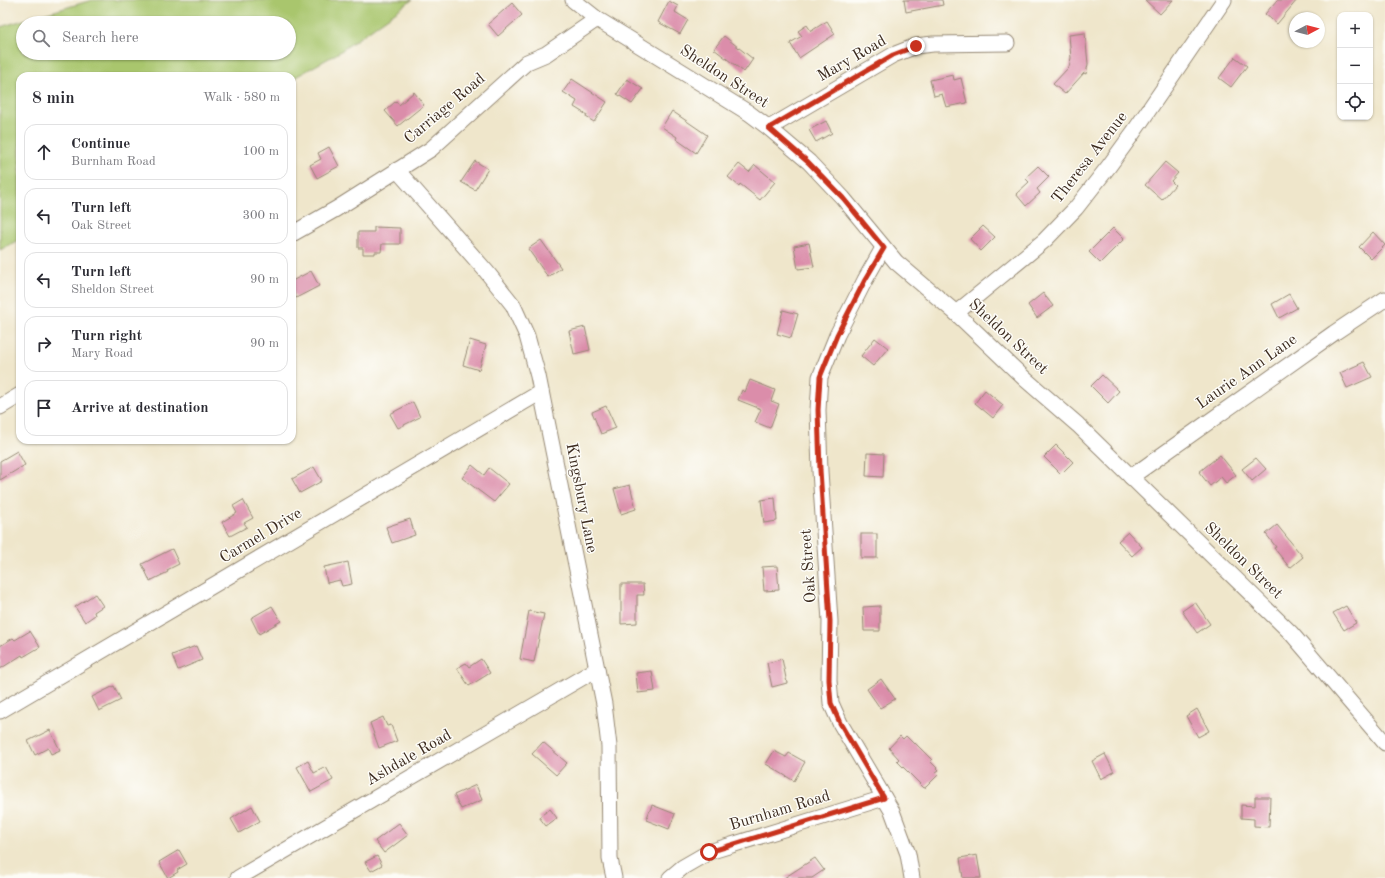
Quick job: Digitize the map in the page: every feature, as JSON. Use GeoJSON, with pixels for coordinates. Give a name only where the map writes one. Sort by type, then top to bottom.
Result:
{"type":"FeatureCollection","features":[{"type":"Feature","properties":{"kind":"street","name":"Sheldon Street"},"geometry":{"type":"LineString","coordinates":[[573,0],[597,19],[749,113],[769,128],[808,162],[843,198],[896,262],[956,313],[1025,378],[1078,425],[1291,633],[1385,743]]}},
{"type":"Feature","properties":{"kind":"street","name":"Theresa Avenue"},"geometry":{"type":"LineString","coordinates":[[956,313],[1045,240],[1076,208],[1134,133],[1224,0]]}},
{"type":"Feature","properties":{"kind":"street","name":"Carriage Road"},"geometry":{"type":"LineString","coordinates":[[296,232],[431,149],[527,62],[546,54],[597,19]]}},
{"type":"Feature","properties":{"kind":"street","name":"Mary Road"},"geometry":{"type":"LineString","coordinates":[[769,128],[893,55],[916,46],[933,44],[1007,43]]}},
{"type":"Feature","properties":{"kind":"street","name":"Kingsbury Lane"},"geometry":{"type":"LineString","coordinates":[[397,170],[486,271],[513,305],[527,336],[541,392],[604,704],[608,746],[609,844],[614,878]]}},
{"type":"Feature","properties":{"kind":"street","name":"Oak Street"},"geometry":{"type":"LineString","coordinates":[[884,248],[865,280],[834,342],[820,377],[818,410],[820,470],[830,621],[829,680],[831,703],[840,723],[892,811],[908,854],[912,878]]}},
{"type":"Feature","properties":{"kind":"street","name":"Laurie Ann Lane"},"geometry":{"type":"LineString","coordinates":[[1131,477],[1334,333],[1385,299]]}},
{"type":"Feature","properties":{"kind":"street","name":"Carmel Drive"},"geometry":{"type":"LineString","coordinates":[[0,711],[541,392]]}},
{"type":"Feature","properties":{"kind":"street"},"geometry":{"type":"LineString","coordinates":[[0,407],[16,397]]}},
{"type":"Feature","properties":{"kind":"street","name":"Ashdale Road"},"geometry":{"type":"LineString","coordinates":[[238,878],[597,669]]}},
{"type":"Feature","properties":{"kind":"street","name":"Burnham Road"},"geometry":{"type":"LineString","coordinates":[[670,878],[682,867],[709,852],[884,798]]}},
{"type":"Feature","properties":{"kind":"green space"},"geometry":{"type":"Polygon","coordinates":[[[92,0],[412,0],[338,53],[296,77],[296,72],[16,72],[16,241],[0,250],[0,27],[16,22],[16,60],[296,60],[296,16],[37,16],[92,0]]]}},
{"type":"Feature","properties":{"kind":"building"},"geometry":{"type":"Polygon","coordinates":[[[904,0],[942,0],[943,5],[906,12],[904,0]]]}},
{"type":"Feature","properties":{"kind":"building"},"geometry":{"type":"Polygon","coordinates":[[[1145,0],[1173,0],[1160,14],[1145,0]]]}},
{"type":"Feature","properties":{"kind":"building"},"geometry":{"type":"Polygon","coordinates":[[[1277,0],[1297,0],[1277,24],[1265,14],[1277,0]]]}},
{"type":"Feature","properties":{"kind":"building"},"geometry":{"type":"Polygon","coordinates":[[[669,1],[678,6],[675,12],[688,20],[680,34],[658,22],[669,1]]]}},
{"type":"Feature","properties":{"kind":"building"},"geometry":{"type":"Polygon","coordinates":[[[512,3],[522,15],[498,36],[488,24],[512,3]]]}},
{"type":"Feature","properties":{"kind":"building"},"geometry":{"type":"Polygon","coordinates":[[[827,21],[835,34],[799,58],[790,43],[802,36],[798,31],[807,25],[811,31],[827,21]]]}},
{"type":"Feature","properties":{"kind":"building"},"geometry":{"type":"Polygon","coordinates":[[[1085,33],[1088,64],[1086,74],[1084,73],[1065,94],[1053,84],[1069,67],[1071,58],[1069,35],[1085,33]]]}},
{"type":"Feature","properties":{"kind":"building"},"geometry":{"type":"Polygon","coordinates":[[[724,36],[753,59],[744,72],[714,49],[724,36]]]}},
{"type":"Feature","properties":{"kind":"building"},"geometry":{"type":"Polygon","coordinates":[[[1235,57],[1247,66],[1231,87],[1219,78],[1235,57]]]}},
{"type":"Feature","properties":{"kind":"building"},"geometry":{"type":"Polygon","coordinates":[[[953,75],[954,80],[961,78],[967,103],[946,107],[942,94],[934,96],[930,80],[953,75]]]}},
{"type":"Feature","properties":{"kind":"building"},"geometry":{"type":"Polygon","coordinates":[[[572,79],[607,102],[594,122],[586,117],[587,115],[574,107],[577,101],[563,92],[572,79]]]}},
{"type":"Feature","properties":{"kind":"building"},"geometry":{"type":"Polygon","coordinates":[[[627,79],[643,89],[632,104],[617,94],[627,79]]]}},
{"type":"Feature","properties":{"kind":"building"},"geometry":{"type":"Polygon","coordinates":[[[414,92],[424,105],[398,126],[385,111],[396,101],[399,105],[414,92]]]}},
{"type":"Feature","properties":{"kind":"building"},"geometry":{"type":"Polygon","coordinates":[[[672,111],[707,135],[696,153],[662,127],[672,111]]]}},
{"type":"Feature","properties":{"kind":"building"},"geometry":{"type":"Polygon","coordinates":[[[826,121],[832,133],[816,142],[809,130],[826,121]]]}},
{"type":"Feature","properties":{"kind":"building"},"geometry":{"type":"Polygon","coordinates":[[[329,147],[339,166],[317,178],[310,165],[321,159],[318,153],[329,147]]]}},
{"type":"Feature","properties":{"kind":"building"},"geometry":{"type":"Polygon","coordinates":[[[475,161],[488,169],[475,190],[461,182],[475,161]]]}},
{"type":"Feature","properties":{"kind":"building"},"geometry":{"type":"Polygon","coordinates":[[[1165,162],[1178,173],[1171,181],[1175,185],[1162,200],[1145,185],[1165,162]]]}},
{"type":"Feature","properties":{"kind":"building"},"geometry":{"type":"Polygon","coordinates":[[[739,164],[749,172],[755,165],[775,182],[760,200],[740,184],[739,186],[728,177],[739,164]]]}},
{"type":"Feature","properties":{"kind":"building"},"geometry":{"type":"Polygon","coordinates":[[[1038,166],[1049,177],[1037,189],[1040,193],[1026,206],[1016,194],[1029,182],[1025,178],[1038,166]]]}},
{"type":"Feature","properties":{"kind":"building"},"geometry":{"type":"Polygon","coordinates":[[[983,226],[995,237],[981,251],[970,239],[983,226]]]}},
{"type":"Feature","properties":{"kind":"building"},"geometry":{"type":"Polygon","coordinates":[[[374,227],[400,228],[400,244],[382,244],[381,252],[375,252],[375,254],[363,254],[363,248],[358,248],[358,232],[374,232],[374,227]]]}},
{"type":"Feature","properties":{"kind":"building"},"geometry":{"type":"Polygon","coordinates":[[[1113,228],[1124,239],[1100,263],[1089,252],[1113,228]]]}},
{"type":"Feature","properties":{"kind":"building"},"geometry":{"type":"Polygon","coordinates":[[[1373,232],[1385,245],[1371,259],[1359,247],[1373,232]]]}},
{"type":"Feature","properties":{"kind":"building"},"geometry":{"type":"Polygon","coordinates":[[[541,240],[561,268],[548,277],[528,249],[541,240]]]}},
{"type":"Feature","properties":{"kind":"building"},"geometry":{"type":"Polygon","coordinates":[[[809,243],[814,267],[798,269],[794,246],[809,243]]]}},
{"type":"Feature","properties":{"kind":"building"},"geometry":{"type":"Polygon","coordinates":[[[311,271],[319,286],[296,298],[296,279],[311,271]]]}},
{"type":"Feature","properties":{"kind":"building"},"geometry":{"type":"Polygon","coordinates":[[[1043,293],[1053,306],[1037,318],[1028,305],[1043,293]]]}},
{"type":"Feature","properties":{"kind":"building"},"geometry":{"type":"Polygon","coordinates":[[[1289,294],[1297,308],[1279,318],[1272,304],[1289,294]]]}},
{"type":"Feature","properties":{"kind":"building"},"geometry":{"type":"Polygon","coordinates":[[[783,310],[798,314],[791,338],[777,334],[783,310]]]}},
{"type":"Feature","properties":{"kind":"building"},"geometry":{"type":"Polygon","coordinates":[[[585,327],[590,350],[574,354],[569,331],[585,327]]]}},
{"type":"Feature","properties":{"kind":"building"},"geometry":{"type":"Polygon","coordinates":[[[875,338],[888,348],[873,366],[861,356],[875,338]]]}},
{"type":"Feature","properties":{"kind":"building"},"geometry":{"type":"Polygon","coordinates":[[[470,340],[486,345],[479,370],[463,365],[470,340]]]}},
{"type":"Feature","properties":{"kind":"building"},"geometry":{"type":"Polygon","coordinates":[[[1364,362],[1372,377],[1347,388],[1340,373],[1364,362]]]}},
{"type":"Feature","properties":{"kind":"building"},"geometry":{"type":"Polygon","coordinates":[[[1102,375],[1119,391],[1108,403],[1091,386],[1102,375]]]}},
{"type":"Feature","properties":{"kind":"building"},"geometry":{"type":"Polygon","coordinates":[[[750,380],[775,390],[771,401],[779,404],[770,428],[755,422],[761,409],[738,400],[742,390],[745,392],[750,380]]]}},
{"type":"Feature","properties":{"kind":"building"},"geometry":{"type":"Polygon","coordinates":[[[985,390],[1003,405],[993,418],[975,403],[985,390]]]}},
{"type":"Feature","properties":{"kind":"building"},"geometry":{"type":"Polygon","coordinates":[[[413,402],[420,417],[398,428],[390,414],[413,402]]]}},
{"type":"Feature","properties":{"kind":"building"},"geometry":{"type":"Polygon","coordinates":[[[606,406],[616,428],[601,434],[592,412],[606,406]]]}},
{"type":"Feature","properties":{"kind":"building"},"geometry":{"type":"Polygon","coordinates":[[[1056,445],[1073,462],[1061,474],[1044,457],[1056,445]]]}},
{"type":"Feature","properties":{"kind":"building"},"geometry":{"type":"Polygon","coordinates":[[[17,451],[25,465],[0,480],[0,461],[17,451]]]}},
{"type":"Feature","properties":{"kind":"building"},"geometry":{"type":"Polygon","coordinates":[[[867,453],[884,454],[883,477],[866,476],[867,453]]]}},
{"type":"Feature","properties":{"kind":"building"},"geometry":{"type":"Polygon","coordinates":[[[1220,455],[1236,475],[1226,483],[1221,477],[1210,486],[1199,472],[1220,455]]]}},
{"type":"Feature","properties":{"kind":"building"},"geometry":{"type":"Polygon","coordinates":[[[1256,458],[1266,469],[1252,481],[1242,469],[1256,458]]]}},
{"type":"Feature","properties":{"kind":"building"},"geometry":{"type":"Polygon","coordinates":[[[472,465],[484,475],[489,468],[509,484],[494,502],[462,478],[472,465]]]}},
{"type":"Feature","properties":{"kind":"building"},"geometry":{"type":"Polygon","coordinates":[[[314,467],[322,481],[300,493],[292,479],[314,467]]]}},
{"type":"Feature","properties":{"kind":"building"},"geometry":{"type":"Polygon","coordinates":[[[630,485],[636,509],[621,514],[614,489],[630,485]]]}},
{"type":"Feature","properties":{"kind":"building"},"geometry":{"type":"Polygon","coordinates":[[[775,498],[777,521],[764,523],[761,500],[775,498]]]}},
{"type":"Feature","properties":{"kind":"building"},"geometry":{"type":"Polygon","coordinates":[[[243,500],[253,518],[244,523],[247,527],[230,536],[222,522],[237,513],[233,506],[243,500]]]}},
{"type":"Feature","properties":{"kind":"building"},"geometry":{"type":"Polygon","coordinates":[[[410,519],[415,535],[392,543],[386,527],[410,519]]]}},
{"type":"Feature","properties":{"kind":"building"},"geometry":{"type":"Polygon","coordinates":[[[1277,525],[1303,557],[1290,568],[1274,548],[1276,547],[1266,534],[1277,525]]]}},
{"type":"Feature","properties":{"kind":"building"},"geometry":{"type":"Polygon","coordinates":[[[1128,532],[1142,547],[1132,556],[1118,541],[1128,532]]]}},
{"type":"Feature","properties":{"kind":"building"},"geometry":{"type":"Polygon","coordinates":[[[861,534],[877,534],[877,558],[861,558],[861,534]]]}},
{"type":"Feature","properties":{"kind":"building"},"geometry":{"type":"Polygon","coordinates":[[[172,549],[179,564],[167,570],[168,572],[150,581],[142,564],[172,549]]]}},
{"type":"Feature","properties":{"kind":"building"},"geometry":{"type":"Polygon","coordinates":[[[348,562],[352,584],[342,586],[340,580],[327,583],[324,567],[348,562]]]}},
{"type":"Feature","properties":{"kind":"building"},"geometry":{"type":"Polygon","coordinates":[[[777,566],[779,590],[764,591],[762,567],[777,566]]]}},
{"type":"Feature","properties":{"kind":"building"},"geometry":{"type":"Polygon","coordinates":[[[621,584],[643,584],[644,595],[637,595],[637,623],[621,624],[621,584]]]}},
{"type":"Feature","properties":{"kind":"building"},"geometry":{"type":"Polygon","coordinates":[[[95,594],[103,606],[94,612],[95,615],[85,622],[75,607],[95,594]]]}},
{"type":"Feature","properties":{"kind":"building"},"geometry":{"type":"Polygon","coordinates":[[[1195,602],[1210,624],[1197,633],[1182,611],[1195,602]]]}},
{"type":"Feature","properties":{"kind":"building"},"geometry":{"type":"Polygon","coordinates":[[[272,606],[281,621],[259,634],[251,618],[272,606]]]}},
{"type":"Feature","properties":{"kind":"building"},"geometry":{"type":"Polygon","coordinates":[[[880,606],[880,631],[864,631],[863,607],[880,606]]]}},
{"type":"Feature","properties":{"kind":"building"},"geometry":{"type":"Polygon","coordinates":[[[1346,606],[1356,623],[1344,630],[1333,613],[1346,606]]]}},
{"type":"Feature","properties":{"kind":"building"},"geometry":{"type":"Polygon","coordinates":[[[529,611],[544,614],[534,662],[520,659],[529,611]]]}},
{"type":"Feature","properties":{"kind":"building"},"geometry":{"type":"Polygon","coordinates":[[[30,631],[40,647],[23,657],[22,655],[0,669],[0,646],[13,638],[15,640],[30,631]]]}},
{"type":"Feature","properties":{"kind":"building"},"geometry":{"type":"Polygon","coordinates":[[[196,646],[202,660],[178,670],[172,655],[196,646]]]}},
{"type":"Feature","properties":{"kind":"building"},"geometry":{"type":"Polygon","coordinates":[[[481,659],[490,673],[469,686],[457,668],[466,663],[469,667],[481,659]]]}},
{"type":"Feature","properties":{"kind":"building"},"geometry":{"type":"Polygon","coordinates":[[[782,659],[787,683],[772,687],[767,663],[782,659]]]}},
{"type":"Feature","properties":{"kind":"building"},"geometry":{"type":"Polygon","coordinates":[[[652,671],[655,691],[638,693],[636,673],[652,671]]]}},
{"type":"Feature","properties":{"kind":"building"},"geometry":{"type":"Polygon","coordinates":[[[881,679],[895,699],[880,708],[867,689],[881,679]]]}},
{"type":"Feature","properties":{"kind":"building"},"geometry":{"type":"Polygon","coordinates":[[[114,686],[121,700],[99,711],[92,697],[114,686]]]}},
{"type":"Feature","properties":{"kind":"building"},"geometry":{"type":"Polygon","coordinates":[[[1197,709],[1209,731],[1198,737],[1186,716],[1197,709]]]}},
{"type":"Feature","properties":{"kind":"building"},"geometry":{"type":"Polygon","coordinates":[[[383,717],[387,726],[391,725],[397,741],[379,748],[370,723],[383,717]]]}},
{"type":"Feature","properties":{"kind":"building"},"geometry":{"type":"Polygon","coordinates":[[[50,730],[60,750],[51,754],[48,748],[35,755],[28,741],[50,730]]]}},
{"type":"Feature","properties":{"kind":"building"},"geometry":{"type":"Polygon","coordinates":[[[900,736],[903,739],[906,736],[914,744],[915,743],[932,760],[930,761],[939,770],[936,772],[938,775],[924,788],[897,761],[899,759],[889,748],[900,736]]]}},
{"type":"Feature","properties":{"kind":"building"},"geometry":{"type":"Polygon","coordinates":[[[543,742],[567,763],[556,775],[532,754],[543,742]]]}},
{"type":"Feature","properties":{"kind":"building"},"geometry":{"type":"Polygon","coordinates":[[[774,751],[786,757],[789,753],[805,762],[794,781],[766,764],[774,751]]]}},
{"type":"Feature","properties":{"kind":"building"},"geometry":{"type":"Polygon","coordinates":[[[1105,754],[1114,772],[1101,779],[1092,761],[1105,754]]]}},
{"type":"Feature","properties":{"kind":"building"},"geometry":{"type":"Polygon","coordinates":[[[308,761],[314,773],[326,767],[333,780],[311,792],[297,767],[308,761]]]}},
{"type":"Feature","properties":{"kind":"building"},"geometry":{"type":"Polygon","coordinates":[[[476,785],[482,800],[461,809],[454,795],[476,785]]]}},
{"type":"Feature","properties":{"kind":"building"},"geometry":{"type":"Polygon","coordinates":[[[1255,797],[1270,797],[1269,827],[1254,826],[1254,819],[1241,818],[1241,805],[1255,806],[1255,797]]]}},
{"type":"Feature","properties":{"kind":"building"},"geometry":{"type":"Polygon","coordinates":[[[652,805],[675,814],[669,829],[646,820],[652,805]]]}},
{"type":"Feature","properties":{"kind":"building"},"geometry":{"type":"Polygon","coordinates":[[[252,806],[260,821],[239,833],[231,819],[252,806]]]}},
{"type":"Feature","properties":{"kind":"building"},"geometry":{"type":"Polygon","coordinates":[[[550,809],[557,818],[546,826],[539,817],[550,809]]]}},
{"type":"Feature","properties":{"kind":"building"},"geometry":{"type":"Polygon","coordinates":[[[399,823],[408,835],[384,853],[375,841],[399,823]]]}},
{"type":"Feature","properties":{"kind":"building"},"geometry":{"type":"Polygon","coordinates":[[[179,850],[187,864],[168,878],[159,862],[179,850]]]}},
{"type":"Feature","properties":{"kind":"building"},"geometry":{"type":"Polygon","coordinates":[[[977,855],[981,878],[963,878],[960,858],[977,855]]]}},
{"type":"Feature","properties":{"kind":"building"},"geometry":{"type":"Polygon","coordinates":[[[377,856],[382,865],[371,871],[365,862],[377,856]]]}},
{"type":"Feature","properties":{"kind":"building"},"geometry":{"type":"Polygon","coordinates":[[[815,858],[824,870],[812,878],[784,878],[815,858]]]}},
{"type":"Feature","properties":{"kind":"route"},"geometry":{"type":"LineString","coordinates":[[709,852],[884,798],[840,723],[831,703],[829,680],[830,621],[820,470],[818,410],[820,377],[837,335],[865,280],[884,248],[843,198],[808,162],[769,128],[893,55],[916,46]]}}]}
